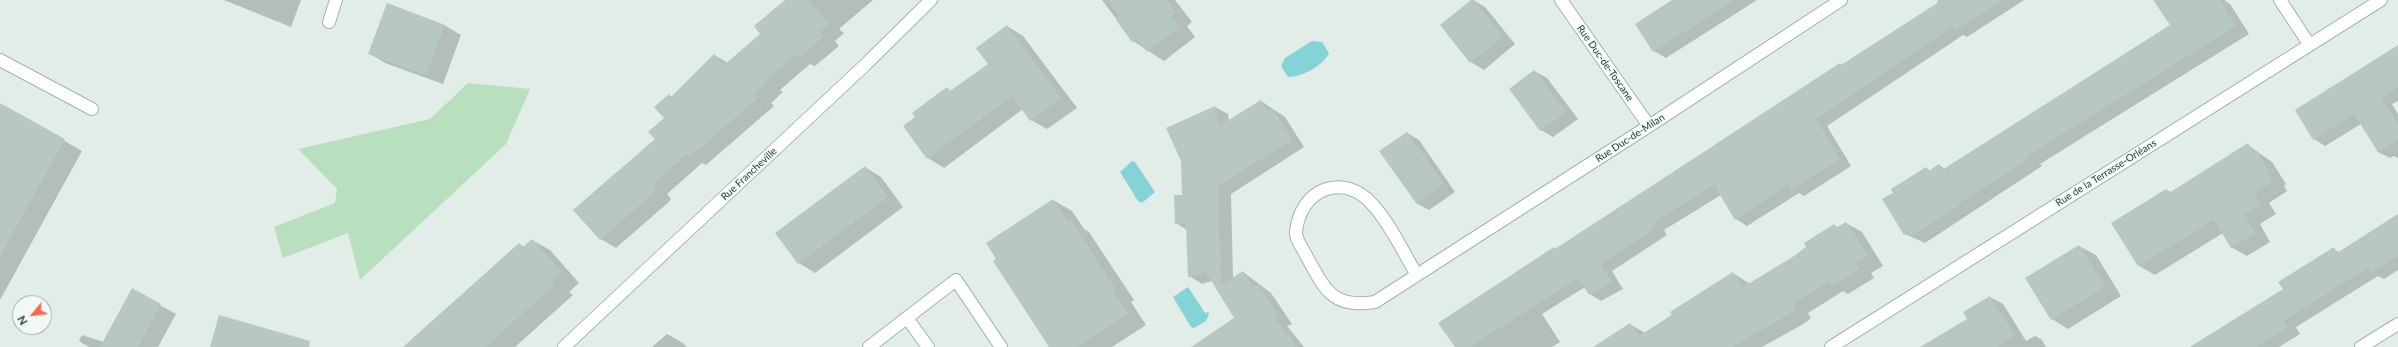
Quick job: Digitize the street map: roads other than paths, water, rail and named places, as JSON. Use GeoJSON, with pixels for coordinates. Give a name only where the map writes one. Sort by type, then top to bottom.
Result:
{"type":"FeatureCollection","features":[{"type":"Feature","properties":{"kind":"street"},"geometry":{"type":"LineString","coordinates":[[329,22],[336,0]]}},
{"type":"Feature","properties":{"kind":"street","name":"Rue Francheville"},"geometry":{"type":"LineString","coordinates":[[564,347],[859,71],[931,0]]}},
{"type":"Feature","properties":{"kind":"street","name":"Rue Duc-de-Toscane"},"geometry":{"type":"LineString","coordinates":[[1561,0],[1649,126]]}},
{"type":"Feature","properties":{"kind":"street","name":"Rue Duc-de-Milan"},"geometry":{"type":"LineString","coordinates":[[1417,274],[1384,219],[1373,204],[1358,192],[1342,186],[1323,189],[1312,198],[1300,213],[1296,234],[1324,287],[1341,301],[1358,305],[1375,302],[1649,126],[1841,0]]}},
{"type":"Feature","properties":{"kind":"street"},"geometry":{"type":"LineString","coordinates":[[2280,0],[2309,44]]}},
{"type":"Feature","properties":{"kind":"street","name":"Rue de la Terrasse-Orléans"},"geometry":{"type":"LineString","coordinates":[[1831,347],[2309,44],[2381,0]]}},
{"type":"Feature","properties":{"kind":"street"},"geometry":{"type":"LineString","coordinates":[[0,60],[92,109]]}},
{"type":"Feature","properties":{"kind":"street"},"geometry":{"type":"LineString","coordinates":[[869,347],[956,280],[1001,347]]}},
{"type":"Feature","properties":{"kind":"street"},"geometry":{"type":"LineString","coordinates":[[907,318],[928,347]]}},
{"type":"Feature","properties":{"kind":"street"},"geometry":{"type":"LineString","coordinates":[[2361,347],[2398,324]]}},
{"type":"Feature","properties":{"kind":"water"},"geometry":{"type":"Polygon","coordinates":[[[1312,41],[1322,42],[1329,53],[1326,58],[1306,73],[1294,77],[1288,77],[1281,66],[1285,58],[1312,41]]]}},
{"type":"Feature","properties":{"kind":"water"},"geometry":{"type":"Polygon","coordinates":[[[1132,161],[1135,162],[1155,192],[1142,203],[1138,201],[1120,172],[1132,161]]]}},
{"type":"Feature","properties":{"kind":"water"},"geometry":{"type":"Polygon","coordinates":[[[1188,287],[1205,313],[1208,312],[1209,314],[1206,321],[1194,328],[1191,327],[1173,297],[1188,287]]]}}]}
